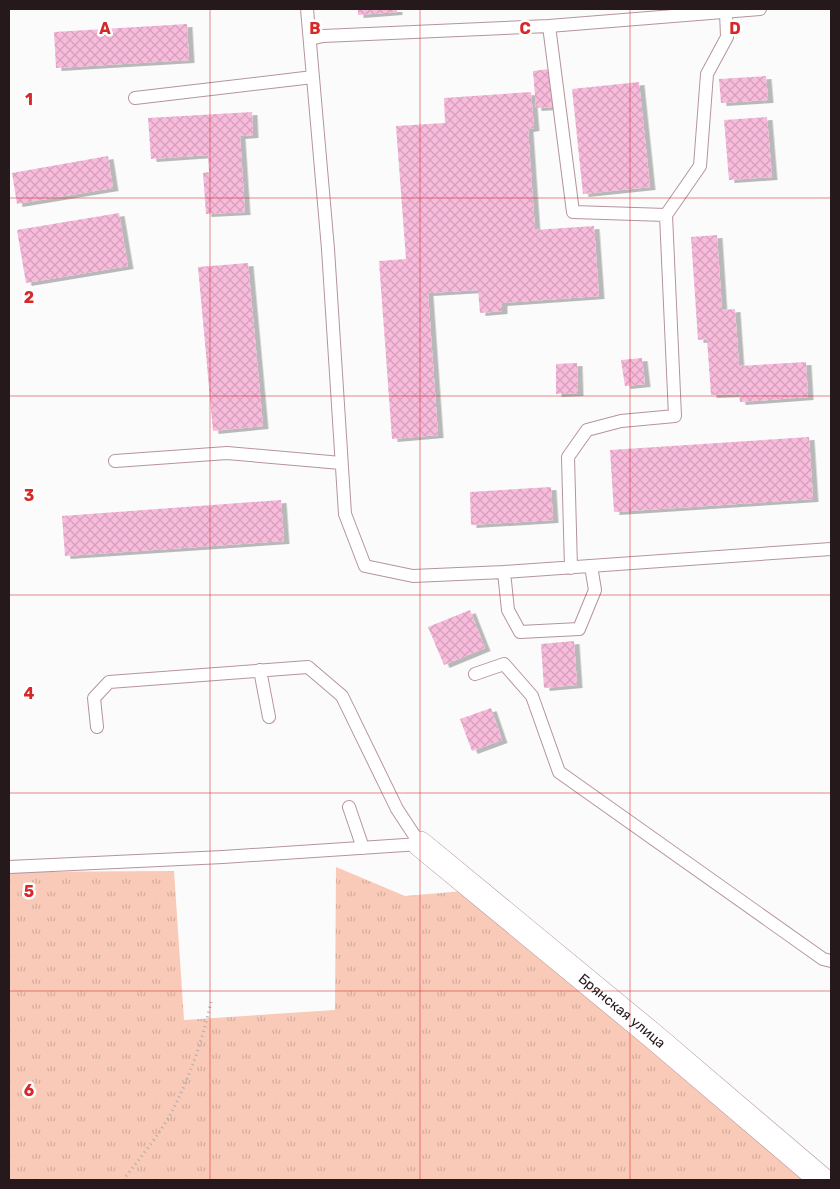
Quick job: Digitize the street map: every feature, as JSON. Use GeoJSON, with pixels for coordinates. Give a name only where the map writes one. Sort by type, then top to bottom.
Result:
{"type":"FeatureCollection","features":[{"type":"Feature","properties":{"kind":"street","name":"Брянская улица"},"geometry":{"type":"LineString","coordinates":[[420,844],[653,1036],[822,1180]]}},
{"type":"Feature","properties":{"kind":"lane"},"geometry":{"type":"LineString","coordinates":[[308,9],[328,249],[345,514],[366,566],[413,576],[571,568],[831,549]]}},
{"type":"Feature","properties":{"kind":"lane"},"geometry":{"type":"LineString","coordinates":[[310,39],[323,36],[549,26],[760,9]]}},
{"type":"Feature","properties":{"kind":"lane"},"geometry":{"type":"LineString","coordinates":[[571,568],[568,457],[587,430],[621,421],[675,416],[666,215],[700,166],[707,74],[727,37],[726,12]]}},
{"type":"Feature","properties":{"kind":"lane"},"geometry":{"type":"LineString","coordinates":[[549,26],[573,212],[666,215]]}},
{"type":"Feature","properties":{"kind":"lane"},"geometry":{"type":"LineString","coordinates":[[135,98],[313,78]]}},
{"type":"Feature","properties":{"kind":"lane"},"geometry":{"type":"LineString","coordinates":[[116,461],[226,453],[341,463]]}},
{"type":"Feature","properties":{"kind":"lane"},"geometry":{"type":"LineString","coordinates":[[504,572],[508,610],[520,632],[579,629],[595,590],[591,566]]}},
{"type":"Feature","properties":{"kind":"lane"},"geometry":{"type":"LineString","coordinates":[[475,674],[504,664],[532,696],[560,772],[823,959],[831,961]]}},
{"type":"Feature","properties":{"kind":"lane"},"geometry":{"type":"LineString","coordinates":[[9,867],[223,857],[420,844],[397,809],[342,696],[308,667],[110,682],[94,698],[97,727]]}},
{"type":"Feature","properties":{"kind":"lane"},"geometry":{"type":"LineString","coordinates":[[260,670],[268,717]]}},
{"type":"Feature","properties":{"kind":"lane"},"geometry":{"type":"LineString","coordinates":[[349,807],[362,848]]}},
{"type":"Feature","properties":{"kind":"path"},"geometry":{"type":"LineString","coordinates":[[126,1176],[168,1118],[187,1081],[201,1044],[211,1002]]}},
{"type":"Feature","properties":{"kind":"green space"},"geometry":{"type":"Polygon","coordinates":[[[336,867],[405,896],[464,891],[804,1180],[9,1180],[9,872],[174,871],[184,1020],[335,1010],[336,867]]]}},
{"type":"Feature","properties":{"kind":"building"},"geometry":{"type":"Polygon","coordinates":[[[358,9],[397,9],[397,12],[358,15],[358,9]]]}},
{"type":"Feature","properties":{"kind":"building"},"geometry":{"type":"Polygon","coordinates":[[[187,24],[189,60],[56,68],[54,32],[187,24]]]}},
{"type":"Feature","properties":{"kind":"building"},"geometry":{"type":"Polygon","coordinates":[[[549,69],[552,107],[536,108],[533,71],[549,69]]]}},
{"type":"Feature","properties":{"kind":"building"},"geometry":{"type":"Polygon","coordinates":[[[766,76],[768,100],[721,103],[719,79],[766,76]]]}},
{"type":"Feature","properties":{"kind":"building"},"geometry":{"type":"Polygon","coordinates":[[[639,82],[650,187],[583,194],[572,89],[639,82]]]}},
{"type":"Feature","properties":{"kind":"building"},"geometry":{"type":"Polygon","coordinates":[[[531,92],[534,128],[528,129],[535,230],[594,226],[599,296],[502,303],[502,311],[480,313],[478,290],[428,293],[438,435],[392,439],[379,261],[406,259],[396,126],[445,123],[444,98],[531,92]]]}},
{"type":"Feature","properties":{"kind":"building"},"geometry":{"type":"Polygon","coordinates":[[[252,112],[253,135],[240,136],[245,212],[206,214],[203,173],[209,172],[208,155],[151,159],[148,118],[252,112]]]}},
{"type":"Feature","properties":{"kind":"building"},"geometry":{"type":"Polygon","coordinates":[[[767,117],[772,177],[729,180],[724,120],[767,117]]]}},
{"type":"Feature","properties":{"kind":"building"},"geometry":{"type":"Polygon","coordinates":[[[108,156],[113,188],[17,204],[12,173],[108,156]]]}},
{"type":"Feature","properties":{"kind":"building"},"geometry":{"type":"Polygon","coordinates":[[[119,213],[128,266],[26,283],[17,230],[119,213]]]}},
{"type":"Feature","properties":{"kind":"building"},"geometry":{"type":"Polygon","coordinates":[[[717,235],[722,310],[735,309],[739,366],[806,362],[808,397],[740,402],[739,394],[711,395],[707,339],[698,340],[691,237],[717,235]]]}},
{"type":"Feature","properties":{"kind":"building"},"geometry":{"type":"Polygon","coordinates":[[[248,263],[263,426],[213,431],[198,267],[248,263]]]}},
{"type":"Feature","properties":{"kind":"building"},"geometry":{"type":"Polygon","coordinates":[[[642,358],[645,384],[625,386],[621,360],[642,358]]]}},
{"type":"Feature","properties":{"kind":"building"},"geometry":{"type":"Polygon","coordinates":[[[577,363],[578,393],[556,394],[556,364],[577,363]]]}},
{"type":"Feature","properties":{"kind":"building"},"geometry":{"type":"Polygon","coordinates":[[[809,437],[813,499],[614,512],[610,450],[809,437]]]}},
{"type":"Feature","properties":{"kind":"building"},"geometry":{"type":"Polygon","coordinates":[[[551,487],[553,520],[471,525],[470,492],[551,487]]]}},
{"type":"Feature","properties":{"kind":"building"},"geometry":{"type":"Polygon","coordinates":[[[281,500],[284,541],[65,556],[62,516],[281,500]]]}},
{"type":"Feature","properties":{"kind":"building"},"geometry":{"type":"Polygon","coordinates":[[[470,610],[485,648],[444,665],[428,627],[470,610]]]}},
{"type":"Feature","properties":{"kind":"building"},"geometry":{"type":"Polygon","coordinates":[[[574,641],[577,685],[544,688],[541,644],[574,641]]]}},
{"type":"Feature","properties":{"kind":"building"},"geometry":{"type":"Polygon","coordinates":[[[491,708],[502,740],[472,751],[460,719],[491,708]]]}}]}
